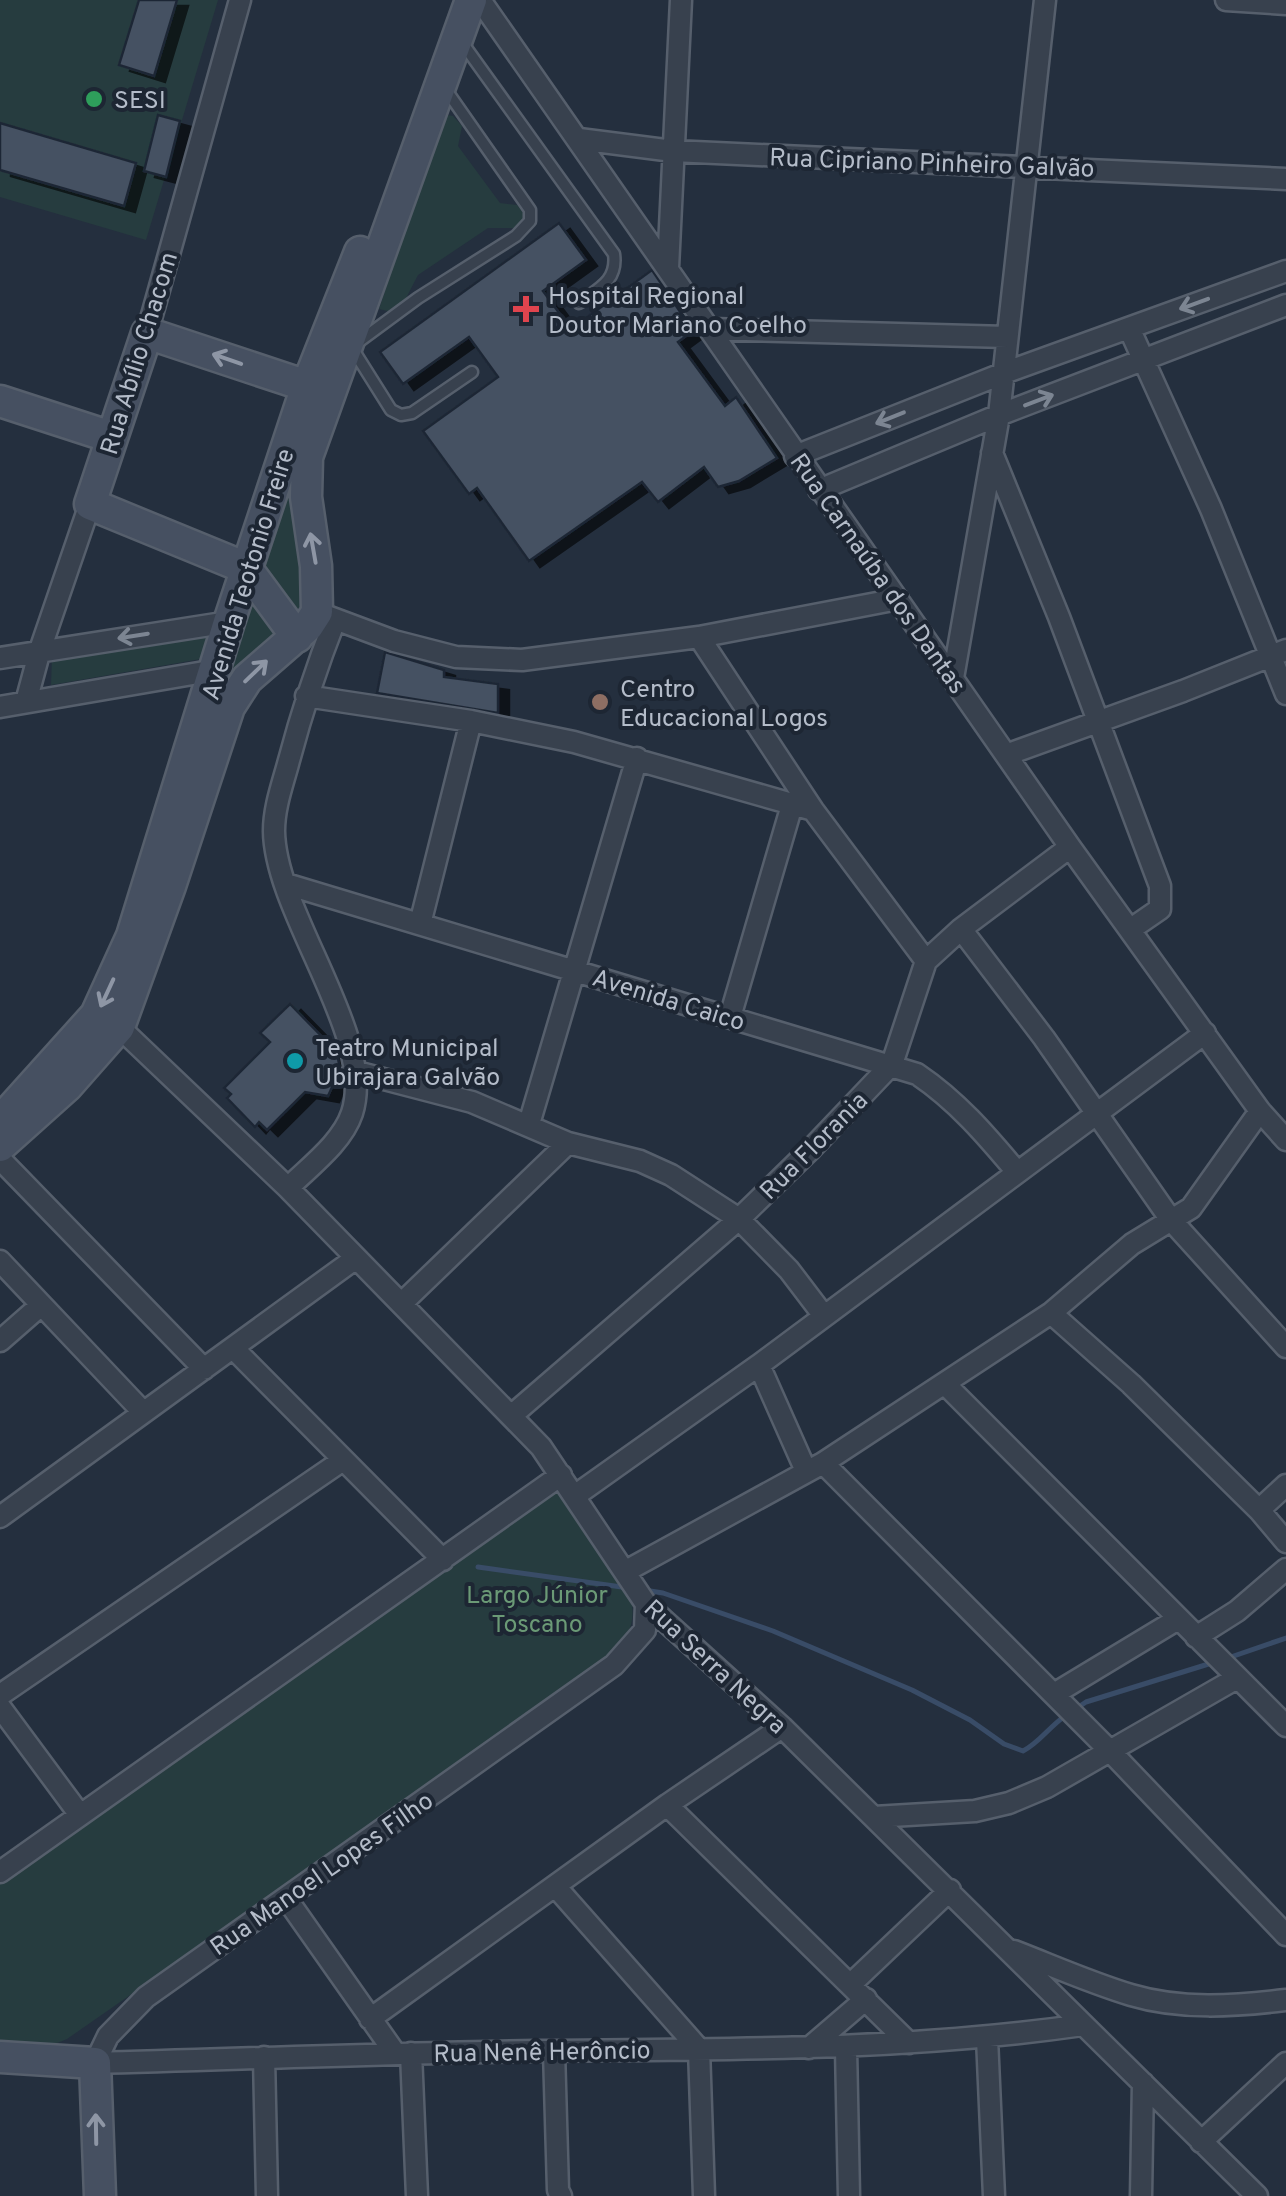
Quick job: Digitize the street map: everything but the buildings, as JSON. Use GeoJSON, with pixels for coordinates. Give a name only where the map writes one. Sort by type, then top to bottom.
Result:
{"type":"FeatureCollection","features":[{"type":"Feature","properties":{"kind":"main road","name":"Avenida Teotonio Freire"},"geometry":{"type":"LineString","coordinates":[[0,1146],[66,1086],[118,1028],[178,830],[216,670],[246,568],[319,390],[452,0]]}},
{"type":"Feature","properties":{"kind":"main road","name":"Avenida Teotonio Freire"},"geometry":{"type":"LineString","coordinates":[[0,1121],[96,1016],[237,691],[258,668],[326,616],[306,497],[307,456],[319,390],[348,350],[471,0]]}},
{"type":"Feature","properties":{"kind":"main road"},"geometry":{"type":"LineString","coordinates":[[147,332],[319,390]]}},
{"type":"Feature","properties":{"kind":"main road","name":"Rua Abílio Chacom"},"geometry":{"type":"LineString","coordinates":[[90,504],[147,332]]}},
{"type":"Feature","properties":{"kind":"main road"},"geometry":{"type":"LineString","coordinates":[[0,401],[112,437]]}},
{"type":"Feature","properties":{"kind":"main road"},"geometry":{"type":"LineString","coordinates":[[90,504],[246,568],[296,638]]}},
{"type":"Feature","properties":{"kind":"main road","name":"Rua Nenê Herôncio"},"geometry":{"type":"LineString","coordinates":[[0,2057],[95,2063]]}},
{"type":"Feature","properties":{"kind":"main road"},"geometry":{"type":"LineString","coordinates":[[95,2063],[100,2196]]}},
{"type":"Feature","properties":{"kind":"street","name":"Rua Abílio Chacom"},"geometry":{"type":"LineString","coordinates":[[147,332],[240,0]]}},
{"type":"Feature","properties":{"kind":"street","name":"Rua Carnaúba dos Dantas"},"geometry":{"type":"LineString","coordinates":[[480,0],[1070,848],[1260,1111],[1286,1140]]}},
{"type":"Feature","properties":{"kind":"street"},"geometry":{"type":"LineString","coordinates":[[668,268],[680,0]]}},
{"type":"Feature","properties":{"kind":"street"},"geometry":{"type":"LineString","coordinates":[[953,678],[1004,373],[1045,0]]}},
{"type":"Feature","properties":{"kind":"street"},"geometry":{"type":"LineString","coordinates":[[1226,0],[1286,4]]}},
{"type":"Feature","properties":{"kind":"street","name":"Rua Cipriano Pinheiro Galvão"},"geometry":{"type":"LineString","coordinates":[[578,139],[674,151],[1286,179]]}},
{"type":"Feature","properties":{"kind":"street"},"geometry":{"type":"LineString","coordinates":[[796,456],[1004,373],[1286,270]]}},
{"type":"Feature","properties":{"kind":"street"},"geometry":{"type":"LineString","coordinates":[[819,490],[998,415],[1286,304]]}},
{"type":"Feature","properties":{"kind":"street"},"geometry":{"type":"LineString","coordinates":[[1129,328],[1278,653],[1286,694]]}},
{"type":"Feature","properties":{"kind":"street"},"geometry":{"type":"LineString","coordinates":[[711,330],[1007,337]]}},
{"type":"Feature","properties":{"kind":"street"},"geometry":{"type":"LineString","coordinates":[[992,454],[1160,886],[1160,910],[1131,928]]}},
{"type":"Feature","properties":{"kind":"street","name":"Rua Abílio Chacom"},"geometry":{"type":"LineString","coordinates":[[26,702],[90,504]]}},
{"type":"Feature","properties":{"kind":"street"},"geometry":{"type":"LineString","coordinates":[[288,1188],[334,1142],[352,1115],[356,1090],[334,1001],[296,917],[276,855],[276,808],[326,616],[394,641],[456,656],[522,660],[698,637],[898,599]]}},
{"type":"Feature","properties":{"kind":"street"},"geometry":{"type":"LineString","coordinates":[[0,658],[229,622]]}},
{"type":"Feature","properties":{"kind":"street"},"geometry":{"type":"LineString","coordinates":[[698,637],[802,807],[926,961]]}},
{"type":"Feature","properties":{"kind":"street"},"geometry":{"type":"LineString","coordinates":[[296,638],[310,686]]}},
{"type":"Feature","properties":{"kind":"street"},"geometry":{"type":"LineString","coordinates":[[1006,755],[1278,653]]}},
{"type":"Feature","properties":{"kind":"street"},"geometry":{"type":"LineString","coordinates":[[0,707],[216,670]]}},
{"type":"Feature","properties":{"kind":"street"},"geometry":{"type":"LineString","coordinates":[[310,686],[636,758],[802,807]]}},
{"type":"Feature","properties":{"kind":"street"},"geometry":{"type":"LineString","coordinates":[[420,924],[472,721]]}},
{"type":"Feature","properties":{"kind":"street"},"geometry":{"type":"LineString","coordinates":[[529,1124],[636,758]]}},
{"type":"Feature","properties":{"kind":"street"},"geometry":{"type":"LineString","coordinates":[[730,1016],[802,807]]}},
{"type":"Feature","properties":{"kind":"street","name":"Rua Florania"},"geometry":{"type":"LineString","coordinates":[[511,1416],[739,1219],[892,1064],[926,961],[961,929],[1070,848]]}},
{"type":"Feature","properties":{"kind":"street","name":"Avenida Caico"},"geometry":{"type":"LineString","coordinates":[[286,884],[892,1064],[917,1074],[944,1092],[1017,1172]]}},
{"type":"Feature","properties":{"kind":"street"},"geometry":{"type":"LineString","coordinates":[[961,929],[1171,1220],[1286,1347]]}},
{"type":"Feature","properties":{"kind":"street","name":"Rua Serra Negra"},"geometry":{"type":"LineString","coordinates":[[118,1028],[288,1188],[541,1447],[646,1604],[782,1727],[1257,2196]]}},
{"type":"Feature","properties":{"kind":"street"},"geometry":{"type":"LineString","coordinates":[[576,1495],[1205,1033]]}},
{"type":"Feature","properties":{"kind":"street"},"geometry":{"type":"LineString","coordinates":[[353,1071],[472,1102],[568,1143],[655,1168],[702,1193],[739,1219],[788,1270],[824,1316]]}},
{"type":"Feature","properties":{"kind":"street"},"geometry":{"type":"LineString","coordinates":[[626,1571],[814,1467],[1051,1313],[1132,1244],[1191,1208],[1260,1111]]}},
{"type":"Feature","properties":{"kind":"street"},"geometry":{"type":"LineString","coordinates":[[402,1302],[568,1143]]}},
{"type":"Feature","properties":{"kind":"street"},"geometry":{"type":"LineString","coordinates":[[0,1159],[204,1369]]}},
{"type":"Feature","properties":{"kind":"street"},"geometry":{"type":"LineString","coordinates":[[0,1517],[356,1258]]}},
{"type":"Feature","properties":{"kind":"street"},"geometry":{"type":"LineString","coordinates":[[0,1261],[143,1412]]}},
{"type":"Feature","properties":{"kind":"street"},"geometry":{"type":"LineString","coordinates":[[0,1341],[40,1306]]}},
{"type":"Feature","properties":{"kind":"street"},"geometry":{"type":"LineString","coordinates":[[1051,1313],[1131,1384],[1286,1542]]}},
{"type":"Feature","properties":{"kind":"street"},"geometry":{"type":"LineString","coordinates":[[233,1348],[443,1560]]}},
{"type":"Feature","properties":{"kind":"street"},"geometry":{"type":"LineString","coordinates":[[758,1365],[814,1467],[1054,1694],[1286,1934]]}},
{"type":"Feature","properties":{"kind":"street"},"geometry":{"type":"LineString","coordinates":[[944,1384],[1286,1726]]}},
{"type":"Feature","properties":{"kind":"street"},"geometry":{"type":"LineString","coordinates":[[0,1694],[343,1460]]}},
{"type":"Feature","properties":{"kind":"street"},"geometry":{"type":"LineString","coordinates":[[0,1872],[561,1475]]}},
{"type":"Feature","properties":{"kind":"street"},"geometry":{"type":"LineString","coordinates":[[1258,1510],[1286,1485]]}},
{"type":"Feature","properties":{"kind":"street"},"geometry":{"type":"LineString","coordinates":[[1196,1637],[1237,1610],[1286,1569]]}},
{"type":"Feature","properties":{"kind":"street","name":"Rua Manoel Lopes Filho"},"geometry":{"type":"LineString","coordinates":[[95,2063],[108,2036],[125,2016],[614,1666],[644,1630],[646,1604]]}},
{"type":"Feature","properties":{"kind":"street"},"geometry":{"type":"LineString","coordinates":[[1054,1694],[1178,1619]]}},
{"type":"Feature","properties":{"kind":"street"},"geometry":{"type":"LineString","coordinates":[[874,1817],[975,1811],[1008,1803],[1047,1786],[1237,1678]]}},
{"type":"Feature","properties":{"kind":"street"},"geometry":{"type":"LineString","coordinates":[[0,1708],[80,1815]]}},
{"type":"Feature","properties":{"kind":"street"},"geometry":{"type":"LineString","coordinates":[[370,2019],[782,1727]]}},
{"type":"Feature","properties":{"kind":"street"},"geometry":{"type":"LineString","coordinates":[[667,1805],[909,2043]]}},
{"type":"Feature","properties":{"kind":"street"},"geometry":{"type":"LineString","coordinates":[[555,1886],[698,2049],[704,2196]]}},
{"type":"Feature","properties":{"kind":"street"},"geometry":{"type":"LineString","coordinates":[[810,2048],[950,1890]]}},
{"type":"Feature","properties":{"kind":"street"},"geometry":{"type":"LineString","coordinates":[[286,1898],[370,2019],[403,2053],[417,2196]]}},
{"type":"Feature","properties":{"kind":"street"},"geometry":{"type":"LineString","coordinates":[[1008,1948],[1134,1996],[1234,2006],[1286,2000]]}},
{"type":"Feature","properties":{"kind":"street","name":"Rua Nenê Herôncio"},"geometry":{"type":"LineString","coordinates":[[95,2063],[403,2053],[846,2048],[986,2038],[1083,2025]]}},
{"type":"Feature","properties":{"kind":"street"},"geometry":{"type":"LineString","coordinates":[[986,2038],[994,2196]]}},
{"type":"Feature","properties":{"kind":"street"},"geometry":{"type":"LineString","coordinates":[[846,2048],[849,2196]]}},
{"type":"Feature","properties":{"kind":"street"},"geometry":{"type":"LineString","coordinates":[[554,2051],[560,2193]]}},
{"type":"Feature","properties":{"kind":"street"},"geometry":{"type":"LineString","coordinates":[[264,2057],[267,2196]]}},
{"type":"Feature","properties":{"kind":"street"},"geometry":{"type":"LineString","coordinates":[[1201,2142],[1286,2063]]}},
{"type":"Feature","properties":{"kind":"street"},"geometry":{"type":"LineString","coordinates":[[1141,2196],[1142,2083]]}},
{"type":"Feature","properties":{"kind":"lane"},"geometry":{"type":"LineString","coordinates":[[458,36],[614,254],[616,269],[609,281],[579,303]]}},
{"type":"Feature","properties":{"kind":"lane"},"geometry":{"type":"LineString","coordinates":[[442,84],[530,210],[530,221],[516,236],[418,298],[348,350],[392,410],[401,414],[412,413],[472,372]]}},
{"type":"Feature","properties":{"kind":"green space","name":"SESI"},"geometry":{"type":"Polygon","coordinates":[[[0,0],[218,0],[146,240],[0,197],[0,0]]]}},
{"type":"Feature","properties":{"kind":"green space"},"geometry":{"type":"Polygon","coordinates":[[[447,115],[462,126],[458,146],[500,203],[517,205],[525,215],[514,228],[488,228],[418,275],[404,302],[392,312],[379,309],[442,120],[447,115]]]}},
{"type":"Feature","properties":{"kind":"green space"},"geometry":{"type":"Polygon","coordinates":[[[298,459],[306,600],[297,610],[280,601],[261,568],[298,459]]]}},
{"type":"Feature","properties":{"kind":"green space"},"geometry":{"type":"Polygon","coordinates":[[[250,586],[286,632],[221,694],[250,586]]]}},
{"type":"Feature","properties":{"kind":"green space"},"geometry":{"type":"Polygon","coordinates":[[[207,637],[201,659],[51,685],[52,657],[207,637]]]}},
{"type":"Feature","properties":{"kind":"green space","name":"Largo Júnior Toscano"},"geometry":{"type":"Polygon","coordinates":[[[557,1490],[630,1592],[632,1617],[627,1635],[599,1669],[67,2039],[55,2044],[0,2046],[0,1882],[557,1490]]]}},
{"type":"Feature","properties":{"kind":"waterway"},"geometry":{"type":"LineString","coordinates":[[478,1567],[629,1588]]}},
{"type":"Feature","properties":{"kind":"waterway"},"geometry":{"type":"LineString","coordinates":[[644,1590],[773,1631],[912,1690],[970,1720],[1004,1744],[1023,1751],[1065,1716]]}},
{"type":"Feature","properties":{"kind":"waterway"},"geometry":{"type":"LineString","coordinates":[[1225,1659],[1286,1638]]}},
{"type":"Feature","properties":{"kind":"waterway"},"geometry":{"type":"LineString","coordinates":[[1074,1710],[1086,1702],[1215,1662]]}},
{"type":"Feature","properties":{"kind":"place","name":"SESI"},"geometry":{"type":"Point","coordinates":[94,99]}},
{"type":"Feature","properties":{"kind":"place","name":"Hospital Regional Doutor Mariano Coelho"},"geometry":{"type":"Point","coordinates":[526,309]}},
{"type":"Feature","properties":{"kind":"place","name":"Centro Educacional Logos"},"geometry":{"type":"Point","coordinates":[600,702]}},
{"type":"Feature","properties":{"kind":"place","name":"Teatro Municipal Ubirajara Galvão"},"geometry":{"type":"Point","coordinates":[295,1061]}}]}
